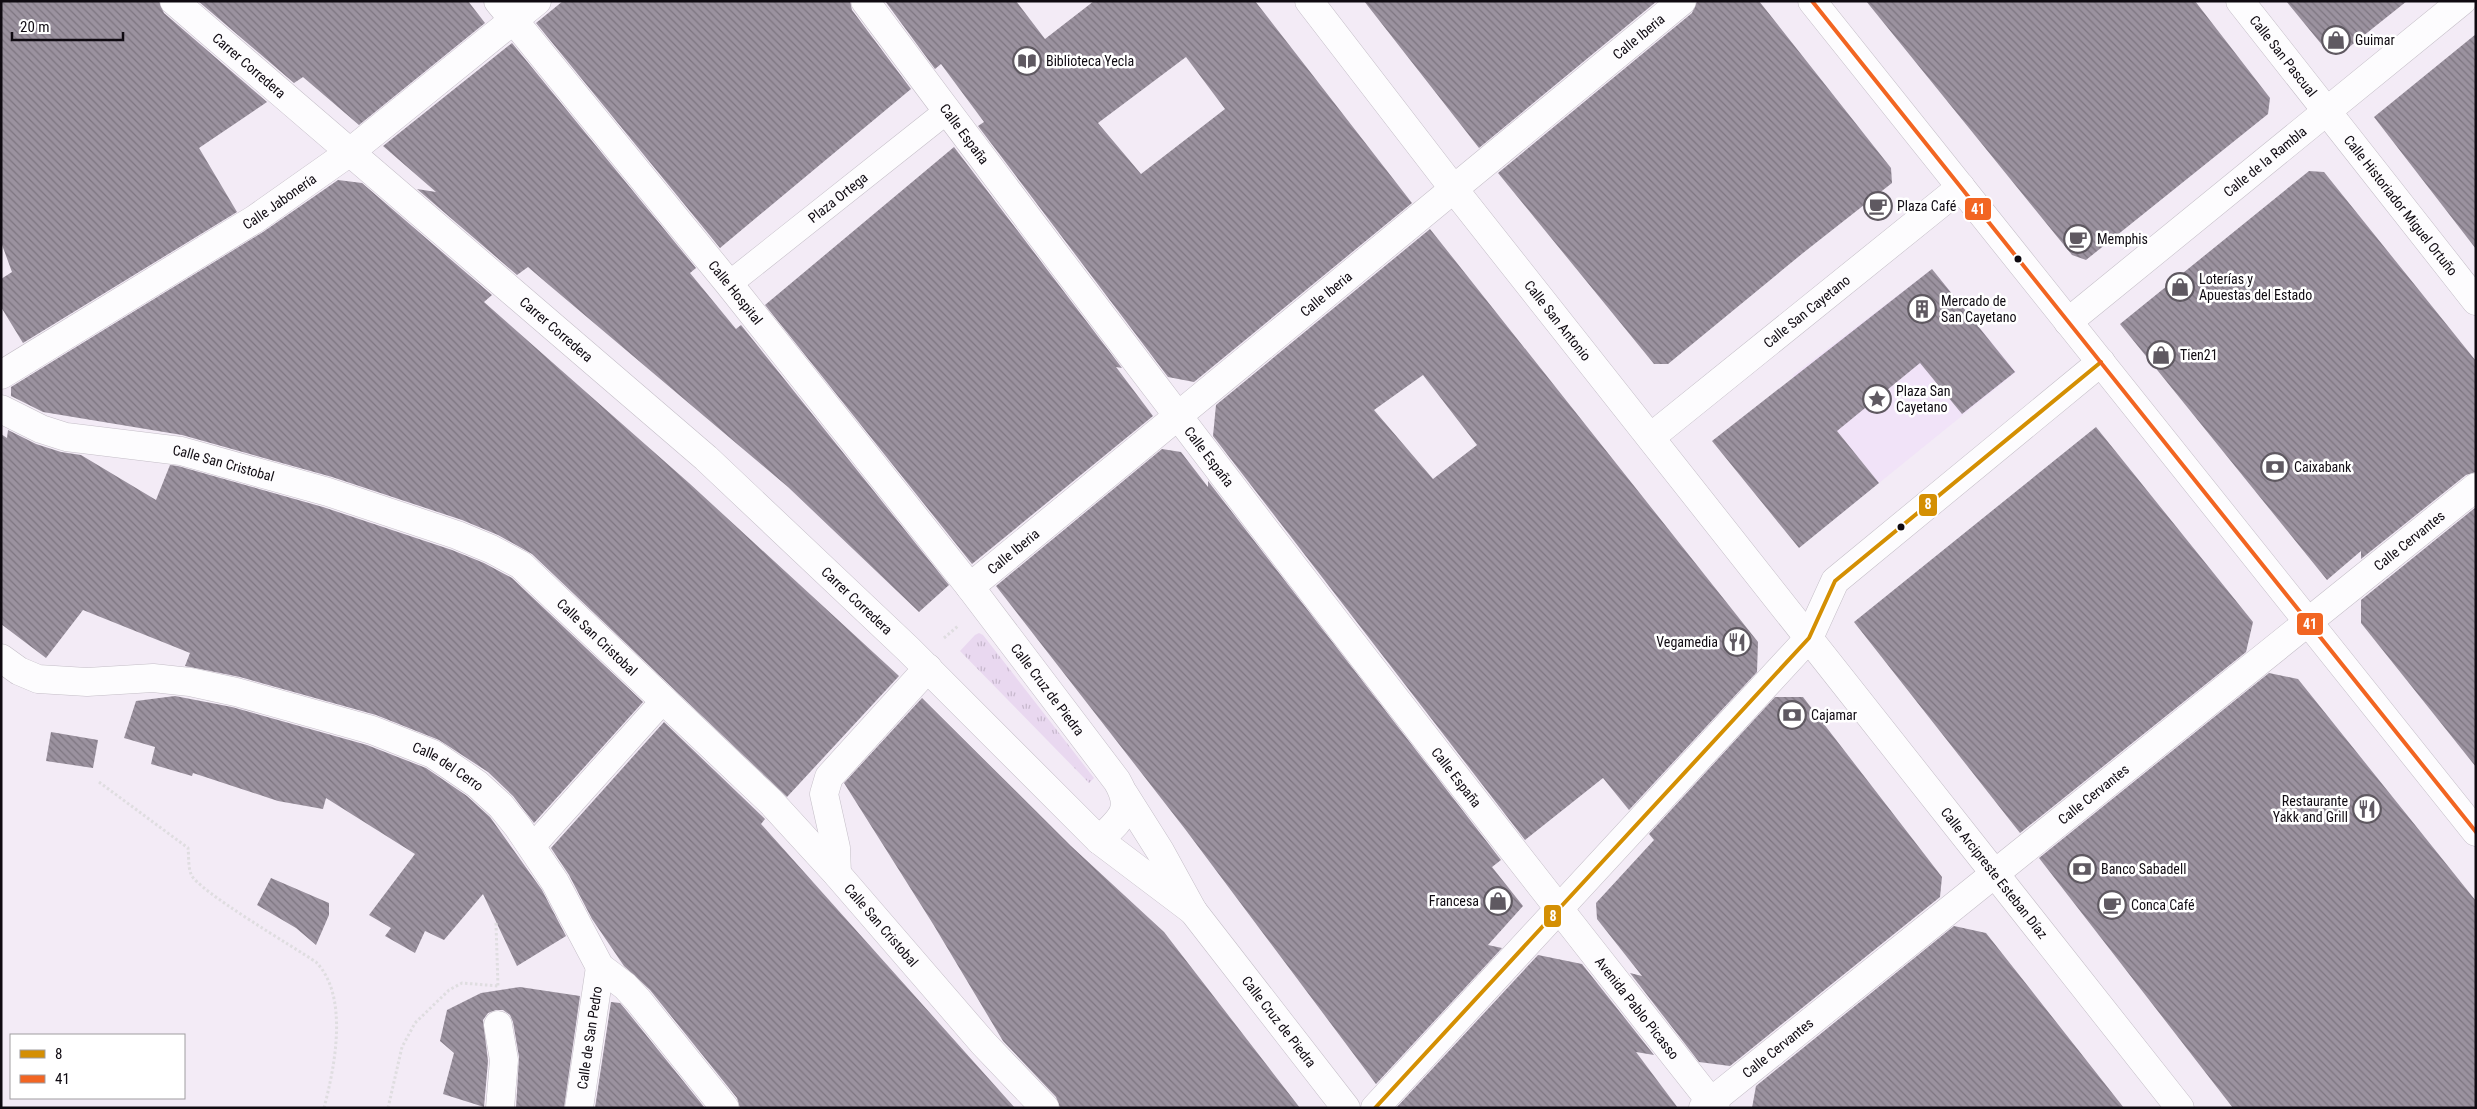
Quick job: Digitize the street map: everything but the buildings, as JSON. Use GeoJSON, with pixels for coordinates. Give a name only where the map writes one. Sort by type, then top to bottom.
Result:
{"type":"FeatureCollection","features":[{"type":"Feature","properties":{"kind":"street","name":"Carrer Corredera"},"geometry":{"type":"LineString","coordinates":[[174,1],[706,458],[924,664]]}},
{"type":"Feature","properties":{"kind":"street","name":"Calle Jabonería"},"geometry":{"type":"LineString","coordinates":[[1,374],[254,219],[350,152],[506,11],[538,1]]}},
{"type":"Feature","properties":{"kind":"street","name":"Calle España"},"geometry":{"type":"LineString","coordinates":[[865,1],[1179,416],[1558,908]]}},
{"type":"Feature","properties":{"kind":"street","name":"Calle San Antonio"},"geometry":{"type":"LineString","coordinates":[[1309,1],[1453,188],[1809,638]]}},
{"type":"Feature","properties":{"kind":"street","name":"Calle Iberia"},"geometry":{"type":"LineString","coordinates":[[977,595],[1179,416],[1682,1]]}},
{"type":"Feature","properties":{"kind":"street"},"geometry":{"type":"LineString","coordinates":[[1812,1],[2476,832]]}},
{"type":"Feature","properties":{"kind":"street","name":"Calle San Pascual"},"geometry":{"type":"LineString","coordinates":[[2240,1],[2326,111]]}},
{"type":"Feature","properties":{"kind":"street","name":"Calle de la Rambla"},"geometry":{"type":"LineString","coordinates":[[2068,322],[2462,1]]}},
{"type":"Feature","properties":{"kind":"street","name":"Calle Hospital"},"geometry":{"type":"LineString","coordinates":[[506,11],[729,284],[977,595]]}},
{"type":"Feature","properties":{"kind":"street","name":"Plaza Ortega"},"geometry":{"type":"LineString","coordinates":[[729,284],[947,111]]}},
{"type":"Feature","properties":{"kind":"street","name":"Calle Historiador Miguel Ortuño"},"geometry":{"type":"LineString","coordinates":[[2326,111],[2476,301]]}},
{"type":"Feature","properties":{"kind":"street","name":"Calle San Cayetano"},"geometry":{"type":"LineString","coordinates":[[1651,437],[1961,187]]}},
{"type":"Feature","properties":{"kind":"street"},"geometry":{"type":"LineString","coordinates":[[1375,1108],[1809,638],[1835,581],[2101,362]]}},
{"type":"Feature","properties":{"kind":"street","name":"Calle San Cristobal"},"geometry":{"type":"LineString","coordinates":[[1,409],[41,430],[66,437],[181,452],[328,492],[457,535],[492,549],[521,565],[770,802],[837,874],[983,1043],[1045,1108]]}},
{"type":"Feature","properties":{"kind":"street","name":"Calle Cervantes"},"geometry":{"type":"LineString","coordinates":[[1710,1106],[2476,487]]}},
{"type":"Feature","properties":{"kind":"street","name":"Calle Cruz de Piedra"},"geometry":{"type":"LineString","coordinates":[[977,595],[1117,781],[1160,851],[1193,911],[1346,1108]]}},
{"type":"Feature","properties":{"kind":"street","name":"Calle Arcipreste Esteban Díaz"},"geometry":{"type":"LineString","coordinates":[[1809,638],[2180,1108]]}},
{"type":"Feature","properties":{"kind":"street","name":"Calle del Cerro"},"geometry":{"type":"LineString","coordinates":[[10,664],[38,679],[54,681],[87,682],[153,678],[190,682],[236,692],[372,730],[434,754],[477,784],[501,806],[532,847],[576,918],[600,967],[625,986],[638,1000],[725,1108]]}},
{"type":"Feature","properties":{"kind":"street"},"geometry":{"type":"LineString","coordinates":[[837,874],[836,848],[824,794],[829,777],[924,664]]}},
{"type":"Feature","properties":{"kind":"street","name":"Calle Cruz de Piedra"},"geometry":{"type":"LineString","coordinates":[[924,664],[1099,840],[1193,911]]}},
{"type":"Feature","properties":{"kind":"street"},"geometry":{"type":"LineString","coordinates":[[532,847],[663,701]]}},
{"type":"Feature","properties":{"kind":"street"},"geometry":{"type":"LineString","coordinates":[[1099,840],[1123,814],[1126,804],[1124,794]]}},
{"type":"Feature","properties":{"kind":"street","name":"Avenida Pablo Picasso"},"geometry":{"type":"LineString","coordinates":[[1558,908],[1710,1106]]}},
{"type":"Feature","properties":{"kind":"street","name":"Calle de San Pedro"},"geometry":{"type":"LineString","coordinates":[[580,1108],[600,967]]}},
{"type":"Feature","properties":{"kind":"street"},"geometry":{"type":"LineString","coordinates":[[498,1025],[504,1060],[500,1108]]}},
{"type":"Feature","properties":{"kind":"path"},"geometry":{"type":"LineString","coordinates":[[924,664],[977,595]]}},
{"type":"Feature","properties":{"kind":"path"},"geometry":{"type":"LineString","coordinates":[[99,782],[188,848],[191,875],[218,900],[316,962],[325,971],[331,985],[336,1060],[324,1108]]}},
{"type":"Feature","properties":{"kind":"path"},"geometry":{"type":"LineString","coordinates":[[496,923],[498,1025]]}},
{"type":"Feature","properties":{"kind":"path"},"geometry":{"type":"LineString","coordinates":[[388,1108],[402,1047],[415,1024],[449,990],[462,983],[498,986]]}},
{"type":"Feature","properties":{"kind":"shaded area","name":"Plaza San Cayetano"},"geometry":{"type":"Polygon","coordinates":[[[1932,269],[2016,372],[1879,483],[1792,376],[1932,269]]]}},
{"type":"Feature","properties":{"kind":"green space"},"geometry":{"type":"Polygon","coordinates":[[[979,633],[983,635],[1094,778],[1089,783],[960,651],[979,633]]]}},
{"type":"Feature","properties":{"kind":"transit line","name":"41"},"geometry":{"type":"LineString","coordinates":[[1812,1],[2476,832]]}},
{"type":"Feature","properties":{"kind":"transit line","name":"8"},"geometry":{"type":"LineString","coordinates":[[1375,1108],[1809,638],[1835,581],[2101,362]]}},
{"type":"Feature","properties":{"kind":"place","name":"Guimar"},"geometry":{"type":"Point","coordinates":[2336,40]}},
{"type":"Feature","properties":{"kind":"place","name":"Biblioteca Yecla"},"geometry":{"type":"Point","coordinates":[1027,61]}},
{"type":"Feature","properties":{"kind":"place","name":"Plaza Café"},"geometry":{"type":"Point","coordinates":[1878,206]}},
{"type":"Feature","properties":{"kind":"place","name":"Memphis"},"geometry":{"type":"Point","coordinates":[2078,239]}},
{"type":"Feature","properties":{"kind":"place","name":"Loterías y Apuestas del Estado"},"geometry":{"type":"Point","coordinates":[2180,287]}},
{"type":"Feature","properties":{"kind":"place","name":"Mercado de San Cayetano"},"geometry":{"type":"Point","coordinates":[1922,309]}},
{"type":"Feature","properties":{"kind":"place","name":"Tien21"},"geometry":{"type":"Point","coordinates":[2161,355]}},
{"type":"Feature","properties":{"kind":"place","name":"Plaza San Cayetano"},"geometry":{"type":"Point","coordinates":[1877,399]}},
{"type":"Feature","properties":{"kind":"place","name":"Caixabank"},"geometry":{"type":"Point","coordinates":[2275,467]}},
{"type":"Feature","properties":{"kind":"place","name":"Vegamedia"},"geometry":{"type":"Point","coordinates":[1737,642]}},
{"type":"Feature","properties":{"kind":"place","name":"Cajamar"},"geometry":{"type":"Point","coordinates":[1792,715]}},
{"type":"Feature","properties":{"kind":"place","name":"Restaurante Yakk and Grill"},"geometry":{"type":"Point","coordinates":[2367,809]}},
{"type":"Feature","properties":{"kind":"place","name":"Banco Sabadell"},"geometry":{"type":"Point","coordinates":[2082,869]}},
{"type":"Feature","properties":{"kind":"place","name":"Francesa"},"geometry":{"type":"Point","coordinates":[1498,901]}},
{"type":"Feature","properties":{"kind":"place","name":"Conca Café"},"geometry":{"type":"Point","coordinates":[2112,905]}}]}
